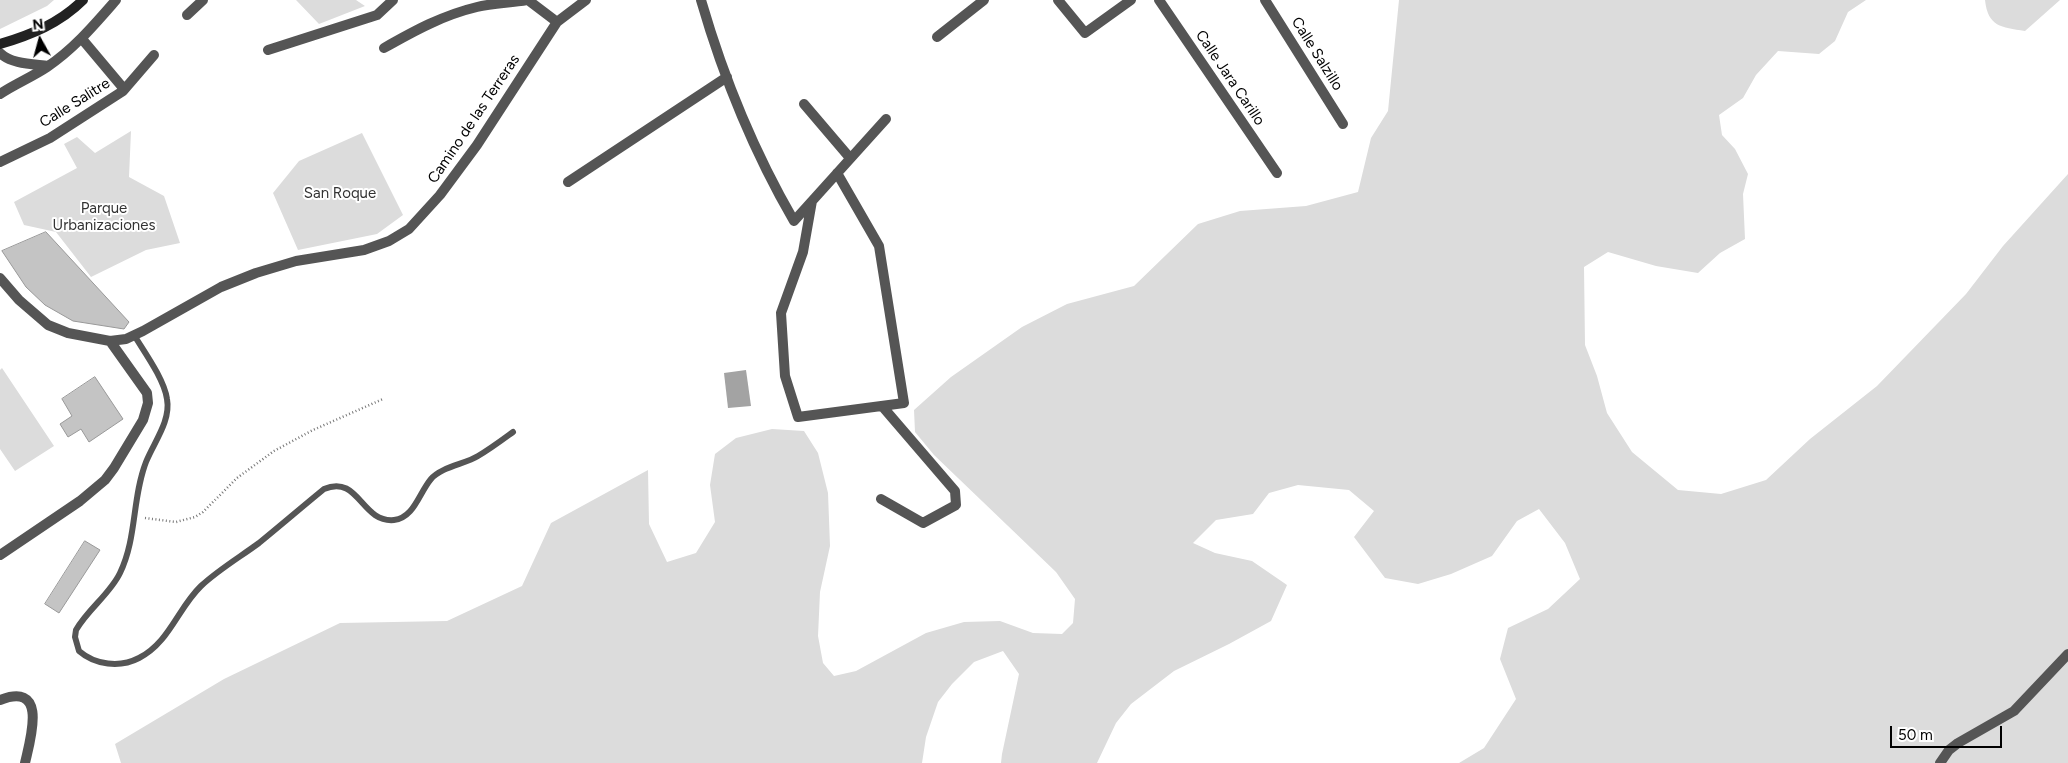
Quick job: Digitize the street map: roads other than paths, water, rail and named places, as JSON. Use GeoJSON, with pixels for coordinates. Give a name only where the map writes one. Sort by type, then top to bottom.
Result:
{"type":"FeatureCollection","features":[{"type":"Feature","properties":{"kind":"main road"},"geometry":{"type":"LineString","coordinates":[[0,44],[38,31],[54,22],[83,0]]}},
{"type":"Feature","properties":{"kind":"street"},"geometry":{"type":"LineString","coordinates":[[0,94],[48,66],[82,39],[116,0]]}},
{"type":"Feature","properties":{"kind":"street"},"geometry":{"type":"LineString","coordinates":[[187,16],[203,0]]}},
{"type":"Feature","properties":{"kind":"street"},"geometry":{"type":"LineString","coordinates":[[268,50],[377,15],[393,0]]}},
{"type":"Feature","properties":{"kind":"street"},"geometry":{"type":"LineString","coordinates":[[384,48],[423,26],[478,6],[528,0],[557,22]]}},
{"type":"Feature","properties":{"kind":"street","name":"Camino de las Terreras"},"geometry":{"type":"LineString","coordinates":[[0,278],[19,300],[48,325],[68,333],[110,341],[126,339],[221,287],[256,273],[296,261],[364,250],[389,241],[409,229],[459,172],[557,22],[586,0]]}},
{"type":"Feature","properties":{"kind":"street"},"geometry":{"type":"LineString","coordinates":[[701,0],[715,48],[769,178],[794,221],[886,119]]}},
{"type":"Feature","properties":{"kind":"street"},"geometry":{"type":"LineString","coordinates":[[937,37],[984,0]]}},
{"type":"Feature","properties":{"kind":"street"},"geometry":{"type":"LineString","coordinates":[[1058,0],[1085,33],[1131,0]]}},
{"type":"Feature","properties":{"kind":"street","name":"Calle Jara Carillo"},"geometry":{"type":"LineString","coordinates":[[1158,0],[1277,173]]}},
{"type":"Feature","properties":{"kind":"street","name":"Calle Salzillo"},"geometry":{"type":"LineString","coordinates":[[1265,0],[1343,124]]}},
{"type":"Feature","properties":{"kind":"street"},"geometry":{"type":"LineString","coordinates":[[82,39],[124,89]]}},
{"type":"Feature","properties":{"kind":"street"},"geometry":{"type":"LineString","coordinates":[[0,53],[6,58],[15,61],[48,66]]}},
{"type":"Feature","properties":{"kind":"street","name":"Calle Salitre"},"geometry":{"type":"LineString","coordinates":[[0,162],[50,138],[124,89],[154,55]]}},
{"type":"Feature","properties":{"kind":"street"},"geometry":{"type":"LineString","coordinates":[[568,182],[727,78]]}},
{"type":"Feature","properties":{"kind":"street"},"geometry":{"type":"LineString","coordinates":[[804,104],[850,158]]}},
{"type":"Feature","properties":{"kind":"street"},"geometry":{"type":"LineString","coordinates":[[812,201],[803,252],[781,313],[785,376],[798,417],[904,403],[879,246],[837,173]]}},
{"type":"Feature","properties":{"kind":"street"},"geometry":{"type":"LineString","coordinates":[[0,555],[93,491],[114,468],[143,420],[148,403],[146,393],[110,341]]}},
{"type":"Feature","properties":{"kind":"street"},"geometry":{"type":"LineString","coordinates":[[881,498],[923,523],[956,505],[955,491],[882,406]]}},
{"type":"Feature","properties":{"kind":"street"},"geometry":{"type":"LineString","coordinates":[[1940,763],[1949,750],[1958,743],[2014,711],[2068,654]]}},
{"type":"Feature","properties":{"kind":"street"},"geometry":{"type":"LineString","coordinates":[[0,700],[14,696],[22,698],[32,707],[34,720],[25,763]]}},
{"type":"Feature","properties":{"kind":"lane"},"geometry":{"type":"LineString","coordinates":[[134,335],[166,390],[168,411],[146,463],[141,481],[130,546],[120,575],[76,630],[75,637],[78,651],[91,659],[108,663],[127,663],[148,653],[164,639],[202,585],[260,542],[324,489],[330,486],[343,486],[349,489],[376,516],[382,519],[398,519],[406,516],[412,509],[431,478],[478,456],[513,432]]}},
{"type":"Feature","properties":{"kind":"park label","name":"San Roque"},"geometry":{"type":"Point","coordinates":[340,194]}},
{"type":"Feature","properties":{"kind":"park label","name":"Parque Urbanizaciones"},"geometry":{"type":"Point","coordinates":[104,218]}}]}
